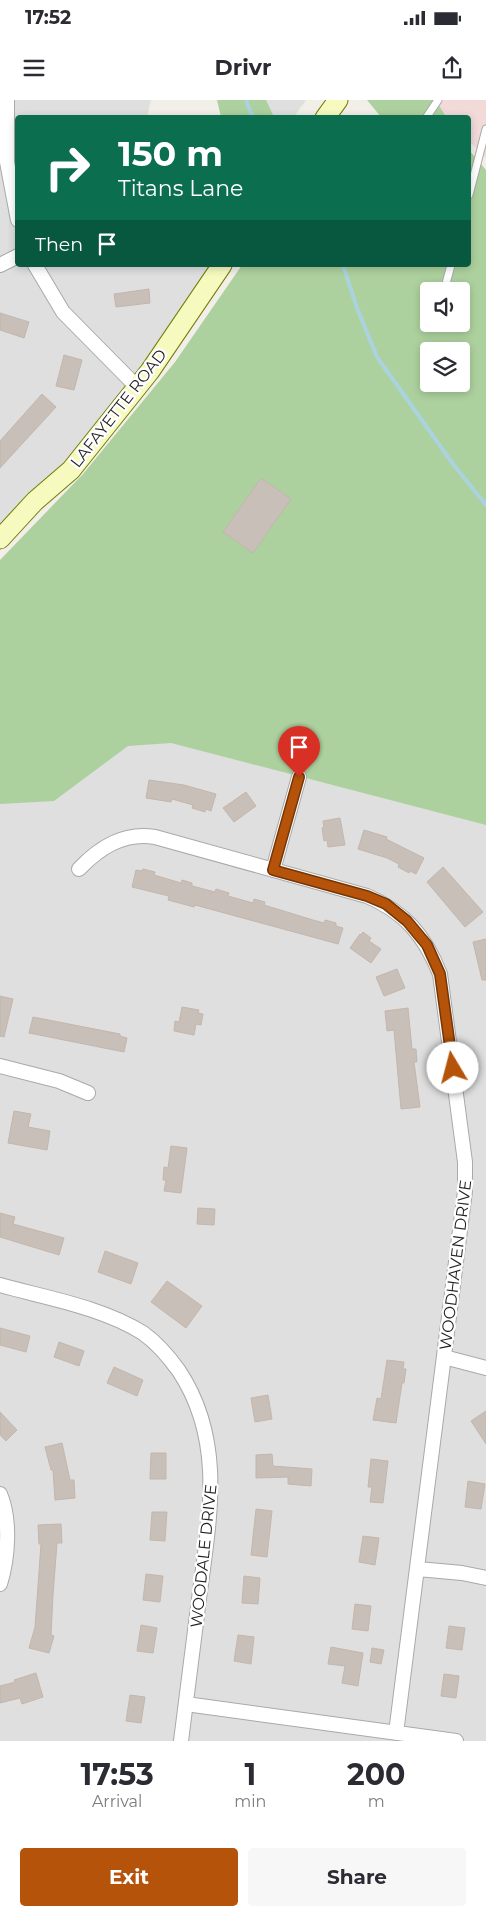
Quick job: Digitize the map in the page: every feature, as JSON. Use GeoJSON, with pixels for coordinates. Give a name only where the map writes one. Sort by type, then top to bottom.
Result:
{"type":"FeatureCollection","features":[{"type":"Feature","properties":{"kind":"main road"},"geometry":{"type":"LineString","coordinates":[[328,115],[338,100]]}},
{"type":"Feature","properties":{"kind":"main road","name":"LAFAYETTE ROAD"},"geometry":{"type":"LineString","coordinates":[[0,540],[35,501],[71,470],[137,387],[221,267]]}},
{"type":"Feature","properties":{"kind":"street"},"geometry":{"type":"LineString","coordinates":[[7,100],[7,162],[15,204]]}},
{"type":"Feature","properties":{"kind":"street"},"geometry":{"type":"LineString","coordinates":[[0,265],[15,258]]}},
{"type":"Feature","properties":{"kind":"street"},"geometry":{"type":"LineString","coordinates":[[36,267],[63,312],[137,387]]}},
{"type":"Feature","properties":{"kind":"street"},"geometry":{"type":"LineString","coordinates":[[273,870],[299,777]]}},
{"type":"Feature","properties":{"kind":"street","name":"WOODHAVEN DRIVE"},"geometry":{"type":"LineString","coordinates":[[79,868],[94,854],[111,843],[122,838],[141,835],[155,837],[367,896],[386,904],[407,921],[423,939],[431,952],[440,974],[465,1162],[465,1191],[396,1733]]}},
{"type":"Feature","properties":{"kind":"street"},"geometry":{"type":"LineString","coordinates":[[0,1066],[59,1081],[88,1093]]}},
{"type":"Feature","properties":{"kind":"street","name":"WOODALE DRIVE"},"geometry":{"type":"LineString","coordinates":[[0,1285],[98,1312],[143,1334],[170,1358],[192,1393],[207,1435],[211,1488],[208,1528],[181,1741]]}},
{"type":"Feature","properties":{"kind":"street"},"geometry":{"type":"LineString","coordinates":[[444,1357],[486,1368]]}},
{"type":"Feature","properties":{"kind":"street"},"geometry":{"type":"LineString","coordinates":[[0,1494],[6,1517],[7,1539],[0,1584]]}},
{"type":"Feature","properties":{"kind":"street"},"geometry":{"type":"LineString","coordinates":[[418,1569],[462,1573],[486,1578]]}},
{"type":"Feature","properties":{"kind":"street"},"geometry":{"type":"LineString","coordinates":[[186,1704],[456,1741]]}},
{"type":"Feature","properties":{"kind":"lane"},"geometry":{"type":"LineString","coordinates":[[428,115],[438,100]]}},
{"type":"Feature","properties":{"kind":"lane"},"geometry":{"type":"LineString","coordinates":[[471,187],[486,129]]}},
{"type":"Feature","properties":{"kind":"lane"},"geometry":{"type":"LineString","coordinates":[[446,282],[450,267]]}},
{"type":"Feature","properties":{"kind":"shaded area"},"geometry":{"type":"Polygon","coordinates":[[[0,100],[151,100],[147,115],[15,115],[15,267],[221,267],[150,371],[0,539],[0,100]]]}},
{"type":"Feature","properties":{"kind":"shaded area"},"geometry":{"type":"Polygon","coordinates":[[[263,100],[306,100],[295,115],[268,115],[263,100]]]}},
{"type":"Feature","properties":{"kind":"shaded area"},"geometry":{"type":"Polygon","coordinates":[[[425,100],[486,100],[486,158],[471,143],[471,115],[442,115],[425,100]]]}},
{"type":"Feature","properties":{"kind":"shaded area"},"geometry":{"type":"Polygon","coordinates":[[[53,707],[486,819],[486,1741],[0,1741],[0,768],[53,707]]]}},
{"type":"Feature","properties":{"kind":"green space"},"geometry":{"type":"Polygon","coordinates":[[[217,100],[266,100],[273,115],[221,115],[217,100]]]}},
{"type":"Feature","properties":{"kind":"green space"},"geometry":{"type":"Polygon","coordinates":[[[367,100],[432,100],[440,107],[445,115],[379,115],[367,100]]]}},
{"type":"Feature","properties":{"kind":"green space"},"geometry":{"type":"Polygon","coordinates":[[[471,152],[486,170],[486,825],[171,743],[128,746],[54,801],[0,804],[0,560],[83,474],[175,362],[241,267],[471,267],[471,152]]]}},
{"type":"Feature","properties":{"kind":"building"},"geometry":{"type":"Polygon","coordinates":[[[149,289],[150,303],[116,307],[114,294],[149,289]]]}},
{"type":"Feature","properties":{"kind":"building"},"geometry":{"type":"Polygon","coordinates":[[[0,313],[29,322],[24,338],[0,330],[0,313]]]}},
{"type":"Feature","properties":{"kind":"building"},"geometry":{"type":"Polygon","coordinates":[[[64,355],[82,360],[74,390],[56,386],[64,355]]]}},
{"type":"Feature","properties":{"kind":"building"},"geometry":{"type":"Polygon","coordinates":[[[42,394],[56,407],[0,468],[0,441],[42,394]]]}},
{"type":"Feature","properties":{"kind":"building"},"geometry":{"type":"Polygon","coordinates":[[[261,478],[291,499],[253,553],[223,532],[261,478]]]}},
{"type":"Feature","properties":{"kind":"building"},"geometry":{"type":"Polygon","coordinates":[[[149,780],[184,785],[216,794],[211,811],[206,809],[205,812],[192,808],[193,805],[172,799],[171,802],[146,798],[149,780]]]}},
{"type":"Feature","properties":{"kind":"building"},"geometry":{"type":"Polygon","coordinates":[[[246,792],[256,806],[234,822],[223,808],[246,792]]]}},
{"type":"Feature","properties":{"kind":"building"},"geometry":{"type":"Polygon","coordinates":[[[340,818],[345,845],[328,847],[327,840],[324,841],[323,821],[340,818]]]}},
{"type":"Feature","properties":{"kind":"building"},"geometry":{"type":"Polygon","coordinates":[[[364,830],[387,837],[386,839],[424,858],[416,874],[410,871],[409,873],[398,867],[399,864],[387,858],[358,849],[364,830]]]}},
{"type":"Feature","properties":{"kind":"building"},"geometry":{"type":"Polygon","coordinates":[[[443,867],[483,912],[465,927],[427,882],[443,867]]]}},
{"type":"Feature","properties":{"kind":"building"},"geometry":{"type":"Polygon","coordinates":[[[143,869],[155,872],[154,875],[181,883],[182,880],[192,883],[192,886],[215,892],[216,889],[229,893],[228,896],[253,903],[254,899],[265,902],[264,905],[313,920],[324,923],[325,920],[336,923],[336,926],[343,928],[338,944],[195,905],[194,907],[168,900],[169,896],[132,887],[136,870],[142,871],[143,869]]]}},
{"type":"Feature","properties":{"kind":"building"},"geometry":{"type":"Polygon","coordinates":[[[363,932],[371,938],[369,941],[381,949],[371,963],[350,948],[363,932]]]}},
{"type":"Feature","properties":{"kind":"building"},"geometry":{"type":"Polygon","coordinates":[[[486,939],[486,980],[482,980],[473,942],[486,939]]]}},
{"type":"Feature","properties":{"kind":"building"},"geometry":{"type":"Polygon","coordinates":[[[397,969],[405,988],[384,996],[376,977],[397,969]]]}},
{"type":"Feature","properties":{"kind":"building"},"geometry":{"type":"Polygon","coordinates":[[[0,996],[13,999],[4,1037],[0,1036],[0,996]]]}},
{"type":"Feature","properties":{"kind":"building"},"geometry":{"type":"Polygon","coordinates":[[[182,1007],[199,1010],[198,1013],[203,1014],[201,1025],[196,1024],[194,1035],[174,1031],[175,1021],[179,1022],[182,1007]]]}},
{"type":"Feature","properties":{"kind":"building"},"geometry":{"type":"Polygon","coordinates":[[[408,1008],[412,1049],[416,1049],[417,1062],[414,1062],[420,1107],[401,1109],[394,1030],[387,1031],[385,1011],[408,1008]]]}},
{"type":"Feature","properties":{"kind":"building"},"geometry":{"type":"Polygon","coordinates":[[[33,1017],[120,1034],[120,1036],[127,1038],[124,1052],[29,1033],[33,1017]]]}},
{"type":"Feature","properties":{"kind":"building"},"geometry":{"type":"Polygon","coordinates":[[[14,1111],[31,1114],[28,1127],[50,1131],[47,1150],[8,1143],[14,1111]]]}},
{"type":"Feature","properties":{"kind":"building"},"geometry":{"type":"Polygon","coordinates":[[[171,1146],[187,1148],[181,1193],[164,1191],[166,1180],[163,1180],[164,1167],[168,1168],[171,1146]]]}},
{"type":"Feature","properties":{"kind":"building"},"geometry":{"type":"Polygon","coordinates":[[[198,1208],[215,1209],[214,1225],[197,1224],[198,1208]]]}},
{"type":"Feature","properties":{"kind":"building"},"geometry":{"type":"Polygon","coordinates":[[[0,1213],[15,1217],[13,1224],[64,1238],[59,1255],[0,1237],[0,1213]]]}},
{"type":"Feature","properties":{"kind":"building"},"geometry":{"type":"Polygon","coordinates":[[[105,1251],[138,1263],[131,1284],[98,1272],[105,1251]]]}},
{"type":"Feature","properties":{"kind":"building"},"geometry":{"type":"Polygon","coordinates":[[[167,1281],[202,1306],[186,1328],[151,1302],[167,1281]]]}},
{"type":"Feature","properties":{"kind":"building"},"geometry":{"type":"Polygon","coordinates":[[[0,1328],[30,1336],[26,1352],[0,1345],[0,1328]]]}},
{"type":"Feature","properties":{"kind":"building"},"geometry":{"type":"Polygon","coordinates":[[[59,1342],[84,1351],[79,1366],[54,1357],[59,1342]]]}},
{"type":"Feature","properties":{"kind":"building"},"geometry":{"type":"Polygon","coordinates":[[[387,1360],[404,1362],[403,1369],[406,1369],[396,1423],[373,1420],[377,1398],[381,1399],[387,1360]]]}},
{"type":"Feature","properties":{"kind":"building"},"geometry":{"type":"Polygon","coordinates":[[[114,1367],[143,1380],[137,1396],[107,1383],[114,1367]]]}},
{"type":"Feature","properties":{"kind":"building"},"geometry":{"type":"Polygon","coordinates":[[[268,1395],[272,1419],[255,1422],[251,1398],[268,1395]]]}},
{"type":"Feature","properties":{"kind":"building"},"geometry":{"type":"Polygon","coordinates":[[[486,1411],[486,1444],[471,1421],[486,1411]]]}},
{"type":"Feature","properties":{"kind":"building"},"geometry":{"type":"Polygon","coordinates":[[[0,1412],[17,1430],[6,1441],[0,1435],[0,1412]]]}},
{"type":"Feature","properties":{"kind":"building"},"geometry":{"type":"Polygon","coordinates":[[[62,1443],[70,1480],[74,1480],[75,1498],[55,1500],[53,1470],[51,1470],[45,1447],[62,1443]]]}},
{"type":"Feature","properties":{"kind":"building"},"geometry":{"type":"Polygon","coordinates":[[[151,1453],[166,1453],[166,1479],[150,1479],[151,1453]]]}},
{"type":"Feature","properties":{"kind":"building"},"geometry":{"type":"Polygon","coordinates":[[[272,1454],[273,1466],[312,1469],[311,1486],[288,1484],[288,1477],[256,1478],[256,1455],[272,1454]]]}},
{"type":"Feature","properties":{"kind":"building"},"geometry":{"type":"Polygon","coordinates":[[[371,1459],[388,1461],[383,1503],[370,1502],[372,1487],[368,1487],[371,1459]]]}},
{"type":"Feature","properties":{"kind":"building"},"geometry":{"type":"Polygon","coordinates":[[[468,1481],[485,1484],[481,1509],[465,1507],[468,1481]]]}},
{"type":"Feature","properties":{"kind":"building"},"geometry":{"type":"Polygon","coordinates":[[[256,1509],[272,1511],[267,1557],[251,1555],[256,1509]]]}},
{"type":"Feature","properties":{"kind":"building"},"geometry":{"type":"Polygon","coordinates":[[[152,1512],[167,1512],[165,1541],[150,1540],[152,1512]]]}},
{"type":"Feature","properties":{"kind":"building"},"geometry":{"type":"Polygon","coordinates":[[[61,1524],[62,1543],[57,1543],[53,1595],[51,1635],[54,1636],[49,1653],[29,1648],[35,1627],[41,1544],[39,1544],[38,1525],[61,1524]]]}},
{"type":"Feature","properties":{"kind":"building"},"geometry":{"type":"Polygon","coordinates":[[[363,1536],[379,1538],[375,1565],[359,1562],[363,1536]]]}},
{"type":"Feature","properties":{"kind":"building"},"geometry":{"type":"Polygon","coordinates":[[[146,1574],[163,1576],[160,1602],[143,1600],[146,1574]]]}},
{"type":"Feature","properties":{"kind":"building"},"geometry":{"type":"Polygon","coordinates":[[[244,1576],[260,1578],[258,1604],[242,1603],[244,1576]]]}},
{"type":"Feature","properties":{"kind":"building"},"geometry":{"type":"Polygon","coordinates":[[[355,1604],[371,1606],[368,1631],[352,1629],[355,1604]]]}},
{"type":"Feature","properties":{"kind":"building"},"geometry":{"type":"Polygon","coordinates":[[[141,1625],[157,1628],[153,1653],[137,1651],[141,1625]]]}},
{"type":"Feature","properties":{"kind":"building"},"geometry":{"type":"Polygon","coordinates":[[[449,1626],[465,1628],[462,1650],[446,1648],[449,1626]]]}},
{"type":"Feature","properties":{"kind":"building"},"geometry":{"type":"Polygon","coordinates":[[[238,1635],[254,1637],[251,1664],[234,1661],[238,1635]]]}},
{"type":"Feature","properties":{"kind":"building"},"geometry":{"type":"Polygon","coordinates":[[[331,1647],[363,1653],[358,1686],[342,1683],[345,1666],[328,1664],[331,1647]]]}},
{"type":"Feature","properties":{"kind":"building"},"geometry":{"type":"Polygon","coordinates":[[[372,1648],[384,1650],[381,1664],[370,1662],[372,1648]]]}},
{"type":"Feature","properties":{"kind":"building"},"geometry":{"type":"Polygon","coordinates":[[[36,1673],[43,1697],[22,1704],[20,1698],[0,1703],[0,1686],[36,1673]]]}},
{"type":"Feature","properties":{"kind":"building"},"geometry":{"type":"Polygon","coordinates":[[[444,1674],[459,1676],[456,1698],[441,1696],[444,1674]]]}},
{"type":"Feature","properties":{"kind":"building"},"geometry":{"type":"Polygon","coordinates":[[[130,1695],[145,1697],[141,1723],[126,1721],[130,1695]]]}},
{"type":"Feature","properties":{"kind":"waterway"},"geometry":{"type":"LineString","coordinates":[[246,100],[252,115]]}},
{"type":"Feature","properties":{"kind":"waterway"},"geometry":{"type":"LineString","coordinates":[[344,267],[357,308],[377,357],[453,464],[486,505]]}},
{"type":"Feature","properties":{"kind":"route"},"geometry":{"type":"LineString","coordinates":[[299,777],[273,870],[367,896],[386,904],[407,921],[427,945],[440,974],[453,1068]]}}]}
